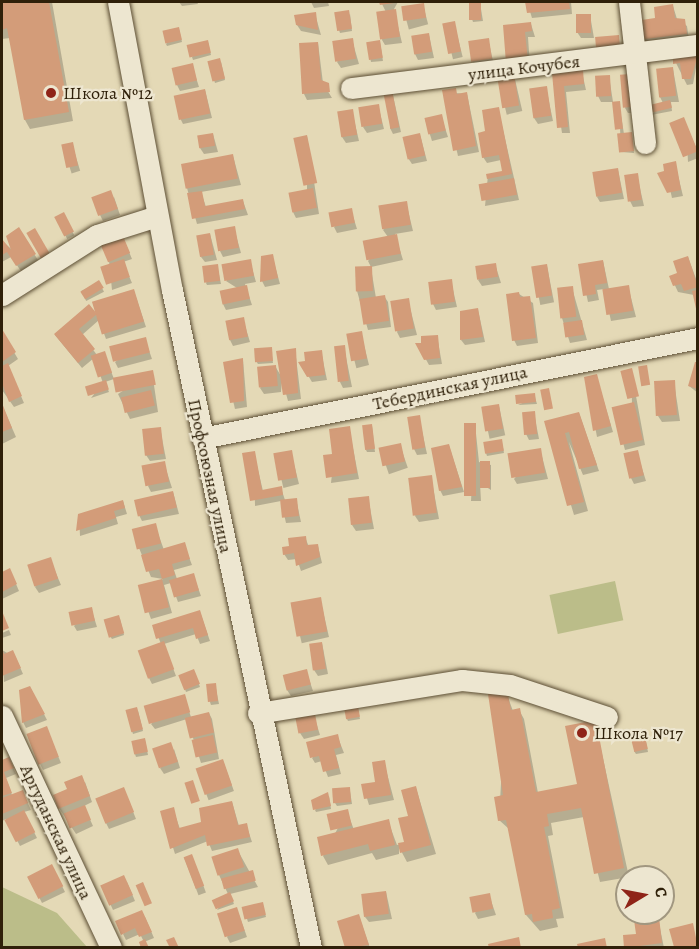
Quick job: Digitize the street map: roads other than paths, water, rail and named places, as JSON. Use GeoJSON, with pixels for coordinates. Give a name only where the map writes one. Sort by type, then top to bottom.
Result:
{"type":"FeatureCollection","features":[{"type":"Feature","properties":{"kind":"street","name":"Профсоюзная улица"},"geometry":{"type":"LineString","coordinates":[[118,2],[157,216],[258,713],[311,948]]}},
{"type":"Feature","properties":{"kind":"street"},"geometry":{"type":"LineString","coordinates":[[629,2],[645,143]]}},
{"type":"Feature","properties":{"kind":"street","name":"улица Кочубея"},"geometry":{"type":"LineString","coordinates":[[351,88],[635,55],[698,45]]}},
{"type":"Feature","properties":{"kind":"street"},"geometry":{"type":"LineString","coordinates":[[2,295],[97,235],[157,216]]}},
{"type":"Feature","properties":{"kind":"street","name":"Тебердинская улица"},"geometry":{"type":"LineString","coordinates":[[202,438],[698,338]]}},
{"type":"Feature","properties":{"kind":"street"},"geometry":{"type":"LineString","coordinates":[[258,713],[462,680],[510,685],[607,717]]}},
{"type":"Feature","properties":{"kind":"street","name":"Аргуданская улица"},"geometry":{"type":"LineString","coordinates":[[2,716],[111,948]]}},
{"type":"Feature","properties":{"kind":"place","name":"Школа №12"},"geometry":{"type":"Point","coordinates":[51,93]}},
{"type":"Feature","properties":{"kind":"place","name":"Школа №17"},"geometry":{"type":"Point","coordinates":[582,733]}}]}
